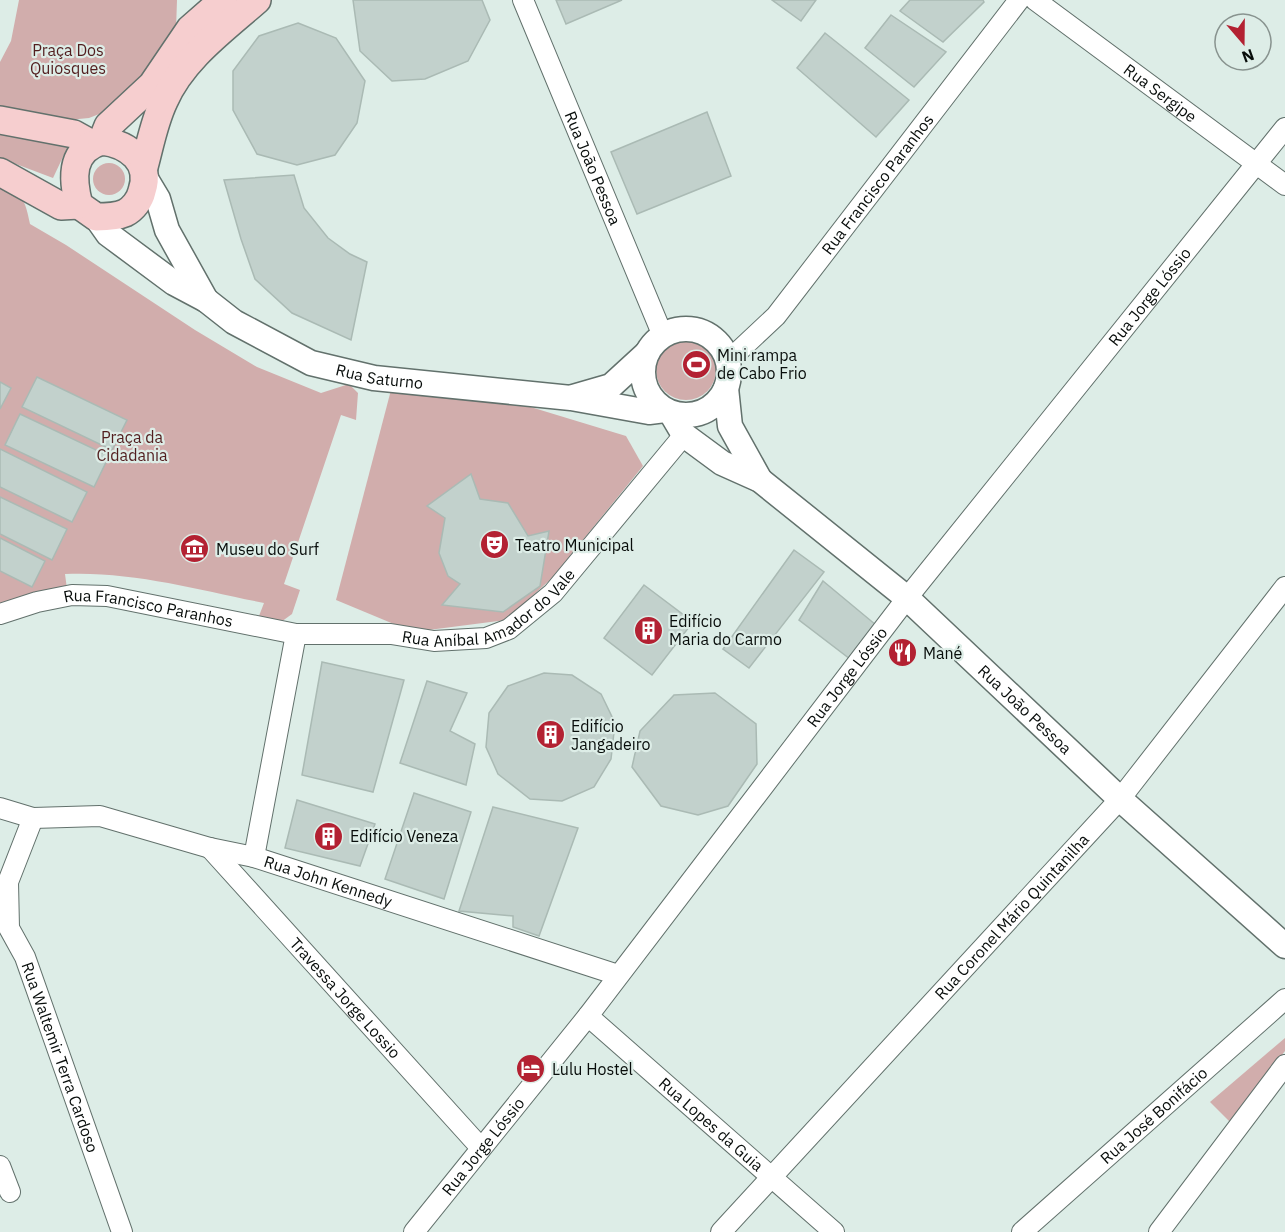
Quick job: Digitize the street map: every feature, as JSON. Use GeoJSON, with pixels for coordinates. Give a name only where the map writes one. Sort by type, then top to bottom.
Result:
{"type":"FeatureCollection","features":[{"type":"Feature","properties":{"kind":"main road"},"geometry":{"type":"LineString","coordinates":[[87,211],[74,189],[76,161],[97,142],[108,126],[152,85],[190,29],[223,0]]}},
{"type":"Feature","properties":{"kind":"main road"},"geometry":{"type":"LineString","coordinates":[[0,172],[61,206],[87,211],[125,213],[135,205],[164,99],[184,69],[213,39],[257,0]]}},
{"type":"Feature","properties":{"kind":"main road"},"geometry":{"type":"LineString","coordinates":[[0,120],[74,134],[97,142],[118,143],[131,150],[145,173]]}},
{"type":"Feature","properties":{"kind":"street","name":"Rua João Pessoa"},"geometry":{"type":"LineString","coordinates":[[522,0],[655,345]]}},
{"type":"Feature","properties":{"kind":"street","name":"Rua Francisco Paranhos"},"geometry":{"type":"LineString","coordinates":[[728,361],[776,316],[1020,0]]}},
{"type":"Feature","properties":{"kind":"street","name":"Rua Sergipe"},"geometry":{"type":"LineString","coordinates":[[1035,0],[1285,185]]}},
{"type":"Feature","properties":{"kind":"street","name":"Rua Jorge Lóssio"},"geometry":{"type":"LineString","coordinates":[[414,1232],[588,1016],[907,598],[1285,128]]}},
{"type":"Feature","properties":{"kind":"street","name":"Rua Saturno"},"geometry":{"type":"LineString","coordinates":[[145,173],[158,199],[167,230],[206,300]]}},
{"type":"Feature","properties":{"kind":"street","name":"Rua Saturno"},"geometry":{"type":"LineString","coordinates":[[87,211],[108,234],[174,283],[206,300],[234,322],[311,363],[374,378],[571,398],[649,412],[668,411]]}},
{"type":"Feature","properties":{"kind":"street"},"geometry":{"type":"LineString","coordinates":[[689,329],[702,332],[718,344],[728,361],[726,388],[710,408],[684,415],[668,411],[649,395],[645,385],[643,375],[655,345],[689,329]]}},
{"type":"Feature","properties":{"kind":"street","name":"Rua Saturno"},"geometry":{"type":"LineString","coordinates":[[571,398],[591,394],[611,386],[655,345]]}},
{"type":"Feature","properties":{"kind":"street","name":"Rua João Pessoa"},"geometry":{"type":"LineString","coordinates":[[726,388],[730,426],[760,480]]}},
{"type":"Feature","properties":{"kind":"street","name":"Rua João Pessoa"},"geometry":{"type":"LineString","coordinates":[[668,411],[684,435],[722,464],[760,480],[907,598],[1120,799],[1285,946]]}},
{"type":"Feature","properties":{"kind":"street","name":"Rua Aníbal Amador do Vale"},"geometry":{"type":"LineString","coordinates":[[296,634],[391,634],[434,641],[463,641],[486,638],[509,629],[528,616],[577,568],[684,435]]}},
{"type":"Feature","properties":{"kind":"street","name":"Rua Coronel Mário Quintanilha"},"geometry":{"type":"LineString","coordinates":[[721,1232],[1120,799],[1285,586]]}},
{"type":"Feature","properties":{"kind":"street","name":"Rua Francisco Paranhos"},"geometry":{"type":"LineString","coordinates":[[0,614],[37,602],[72,595],[107,596],[161,605],[296,634]]}},
{"type":"Feature","properties":{"kind":"street"},"geometry":{"type":"LineString","coordinates":[[254,857],[296,634]]}},
{"type":"Feature","properties":{"kind":"street"},"geometry":{"type":"LineString","coordinates":[[0,808],[33,818]]}},
{"type":"Feature","properties":{"kind":"street","name":"Rua John Kennedy"},"geometry":{"type":"LineString","coordinates":[[33,818],[100,816],[210,848],[254,857],[618,975]]}},
{"type":"Feature","properties":{"kind":"street","name":"Rua Waltemir Terra Cardoso"},"geometry":{"type":"LineString","coordinates":[[33,818],[3,883],[9,927],[25,957],[122,1232]]}},
{"type":"Feature","properties":{"kind":"street","name":"Travessa Jorge Lossio"},"geometry":{"type":"LineString","coordinates":[[210,848],[481,1148]]}},
{"type":"Feature","properties":{"kind":"street","name":"Rua José Bonifácio"},"geometry":{"type":"LineString","coordinates":[[1022,1232],[1285,999]]}},
{"type":"Feature","properties":{"kind":"street","name":"Rua Lopes da Guia"},"geometry":{"type":"LineString","coordinates":[[588,1016],[834,1232]]}},
{"type":"Feature","properties":{"kind":"street"},"geometry":{"type":"LineString","coordinates":[[1159,1232],[1285,1065]]}},
{"type":"Feature","properties":{"kind":"street"},"geometry":{"type":"LineString","coordinates":[[0,1166],[10,1192]]}},
{"type":"Feature","properties":{"kind":"green space","name":"Praça Dos Quiosques"},"geometry":{"type":"Polygon","coordinates":[[[19,0],[177,0],[176,30],[155,55],[143,78],[112,109],[89,118],[68,120],[0,109],[0,62],[11,41],[19,0]]]}},
{"type":"Feature","properties":{"kind":"green space"},"geometry":{"type":"Polygon","coordinates":[[[0,134],[70,142],[53,178],[0,158],[0,134]]]}},
{"type":"Feature","properties":{"kind":"green space"},"geometry":{"type":"Polygon","coordinates":[[[109,163],[120,168],[125,179],[120,190],[109,195],[98,190],[93,179],[98,168],[109,163]]]}},
{"type":"Feature","properties":{"kind":"green space","name":"Praça da Cidadania"},"geometry":{"type":"Polygon","coordinates":[[[0,183],[22,199],[30,224],[257,367],[321,393],[349,384],[358,393],[356,420],[341,415],[284,584],[300,590],[292,614],[281,622],[259,616],[264,603],[165,582],[115,575],[65,574],[67,589],[0,607],[0,183]]]}},
{"type":"Feature","properties":{"kind":"green space"},"geometry":{"type":"Polygon","coordinates":[[[686,340],[707,349],[716,370],[707,391],[686,400],[665,391],[656,370],[665,349],[686,340]]]}},
{"type":"Feature","properties":{"kind":"green space"},"geometry":{"type":"Polygon","coordinates":[[[391,390],[524,405],[626,436],[643,466],[552,578],[506,620],[413,632],[336,600],[391,390]]]}},
{"type":"Feature","properties":{"kind":"green space"},"geometry":{"type":"Polygon","coordinates":[[[1285,1038],[1285,1051],[1230,1122],[1210,1102],[1285,1038]]]}},
{"type":"Feature","properties":{"kind":"building"},"geometry":{"type":"Polygon","coordinates":[[[353,0],[482,0],[490,20],[468,61],[425,79],[392,81],[360,51],[353,0]]]}},
{"type":"Feature","properties":{"kind":"building"},"geometry":{"type":"Polygon","coordinates":[[[556,0],[622,0],[566,24],[556,0]]]}},
{"type":"Feature","properties":{"kind":"building"},"geometry":{"type":"Polygon","coordinates":[[[772,0],[816,0],[801,21],[772,0]]]}},
{"type":"Feature","properties":{"kind":"building"},"geometry":{"type":"Polygon","coordinates":[[[910,0],[983,0],[984,2],[943,42],[900,11],[910,0]]]}},
{"type":"Feature","properties":{"kind":"building"},"geometry":{"type":"Polygon","coordinates":[[[891,15],[946,52],[914,87],[865,48],[891,15]]]}},
{"type":"Feature","properties":{"kind":"building"},"geometry":{"type":"Polygon","coordinates":[[[298,23],[336,38],[365,81],[357,123],[335,155],[297,165],[257,154],[233,110],[233,71],[259,36],[298,23]]]}},
{"type":"Feature","properties":{"kind":"building"},"geometry":{"type":"Polygon","coordinates":[[[825,33],[909,100],[876,137],[797,68],[825,33]]]}},
{"type":"Feature","properties":{"kind":"building"},"geometry":{"type":"Polygon","coordinates":[[[707,112],[731,176],[637,214],[611,152],[707,112]]]}},
{"type":"Feature","properties":{"kind":"building"},"geometry":{"type":"Polygon","coordinates":[[[294,175],[304,208],[328,238],[350,254],[367,262],[351,340],[292,313],[255,279],[241,239],[224,180],[294,175]]]}},
{"type":"Feature","properties":{"kind":"building"},"geometry":{"type":"Polygon","coordinates":[[[37,377],[127,420],[112,450],[22,407],[37,377]]]}},
{"type":"Feature","properties":{"kind":"building"},"geometry":{"type":"Polygon","coordinates":[[[0,382],[11,388],[0,409],[0,382]]]}},
{"type":"Feature","properties":{"kind":"building"},"geometry":{"type":"Polygon","coordinates":[[[20,414],[109,456],[94,487],[5,445],[20,414]]]}},
{"type":"Feature","properties":{"kind":"building"},"geometry":{"type":"Polygon","coordinates":[[[0,449],[87,492],[72,522],[0,487],[0,449]]]}},
{"type":"Feature","properties":{"kind":"building","name":"Teatro Municipal"},"geometry":{"type":"Polygon","coordinates":[[[471,474],[480,499],[508,503],[528,536],[549,531],[540,586],[503,612],[442,605],[460,584],[448,576],[439,553],[445,518],[427,506],[471,474]]]}},
{"type":"Feature","properties":{"kind":"building"},"geometry":{"type":"Polygon","coordinates":[[[0,497],[67,529],[52,560],[0,534],[0,497]]]}},
{"type":"Feature","properties":{"kind":"building"},"geometry":{"type":"Polygon","coordinates":[[[0,538],[45,561],[32,587],[0,571],[0,538]]]}},
{"type":"Feature","properties":{"kind":"building"},"geometry":{"type":"Polygon","coordinates":[[[794,550],[824,572],[749,668],[723,649],[794,550]]]}},
{"type":"Feature","properties":{"kind":"building"},"geometry":{"type":"Polygon","coordinates":[[[823,581],[876,625],[850,659],[799,620],[823,581]]]}},
{"type":"Feature","properties":{"kind":"building","name":"Edifício Maria do Carmo"},"geometry":{"type":"Polygon","coordinates":[[[644,585],[693,622],[652,675],[604,638],[644,585]]]}},
{"type":"Feature","properties":{"kind":"building"},"geometry":{"type":"Polygon","coordinates":[[[322,662],[404,680],[373,792],[302,775],[322,662]]]}},
{"type":"Feature","properties":{"kind":"building","name":"Edifício Jangadeiro"},"geometry":{"type":"Polygon","coordinates":[[[544,673],[572,675],[601,694],[615,723],[611,759],[594,787],[562,801],[530,799],[498,774],[486,747],[489,713],[508,686],[544,673]]]}},
{"type":"Feature","properties":{"kind":"building"},"geometry":{"type":"Polygon","coordinates":[[[427,681],[467,693],[450,731],[475,744],[466,785],[400,763],[427,681]]]}},
{"type":"Feature","properties":{"kind":"building"},"geometry":{"type":"Polygon","coordinates":[[[715,693],[756,724],[757,764],[728,806],[698,815],[661,806],[632,767],[640,731],[674,695],[715,693]]]}},
{"type":"Feature","properties":{"kind":"building"},"geometry":{"type":"Polygon","coordinates":[[[414,793],[471,812],[444,899],[385,879],[414,793]]]}},
{"type":"Feature","properties":{"kind":"building","name":"Edifício Veneza"},"geometry":{"type":"Polygon","coordinates":[[[297,800],[375,824],[360,866],[285,848],[297,800]]]}},
{"type":"Feature","properties":{"kind":"building"},"geometry":{"type":"Polygon","coordinates":[[[493,807],[578,828],[539,936],[513,927],[513,916],[459,911],[493,807]]]}},
{"type":"Feature","properties":{"kind":"place","name":"Mini rampa de Cabo Frio"},"geometry":{"type":"Point","coordinates":[696,364]}},
{"type":"Feature","properties":{"kind":"place","name":"Teatro Municipal"},"geometry":{"type":"Point","coordinates":[494,545]}},
{"type":"Feature","properties":{"kind":"place","name":"Museu do Surf"},"geometry":{"type":"Point","coordinates":[195,549]}},
{"type":"Feature","properties":{"kind":"place","name":"Edifício Maria do Carmo"},"geometry":{"type":"Point","coordinates":[648,630]}},
{"type":"Feature","properties":{"kind":"place","name":"Mané"},"geometry":{"type":"Point","coordinates":[902,653]}},
{"type":"Feature","properties":{"kind":"place","name":"Edifício Jangadeiro"},"geometry":{"type":"Point","coordinates":[550,735]}},
{"type":"Feature","properties":{"kind":"place","name":"Edifício Veneza"},"geometry":{"type":"Point","coordinates":[329,836]}},
{"type":"Feature","properties":{"kind":"place","name":"Lulu Hostel"},"geometry":{"type":"Point","coordinates":[531,1069]}}]}
